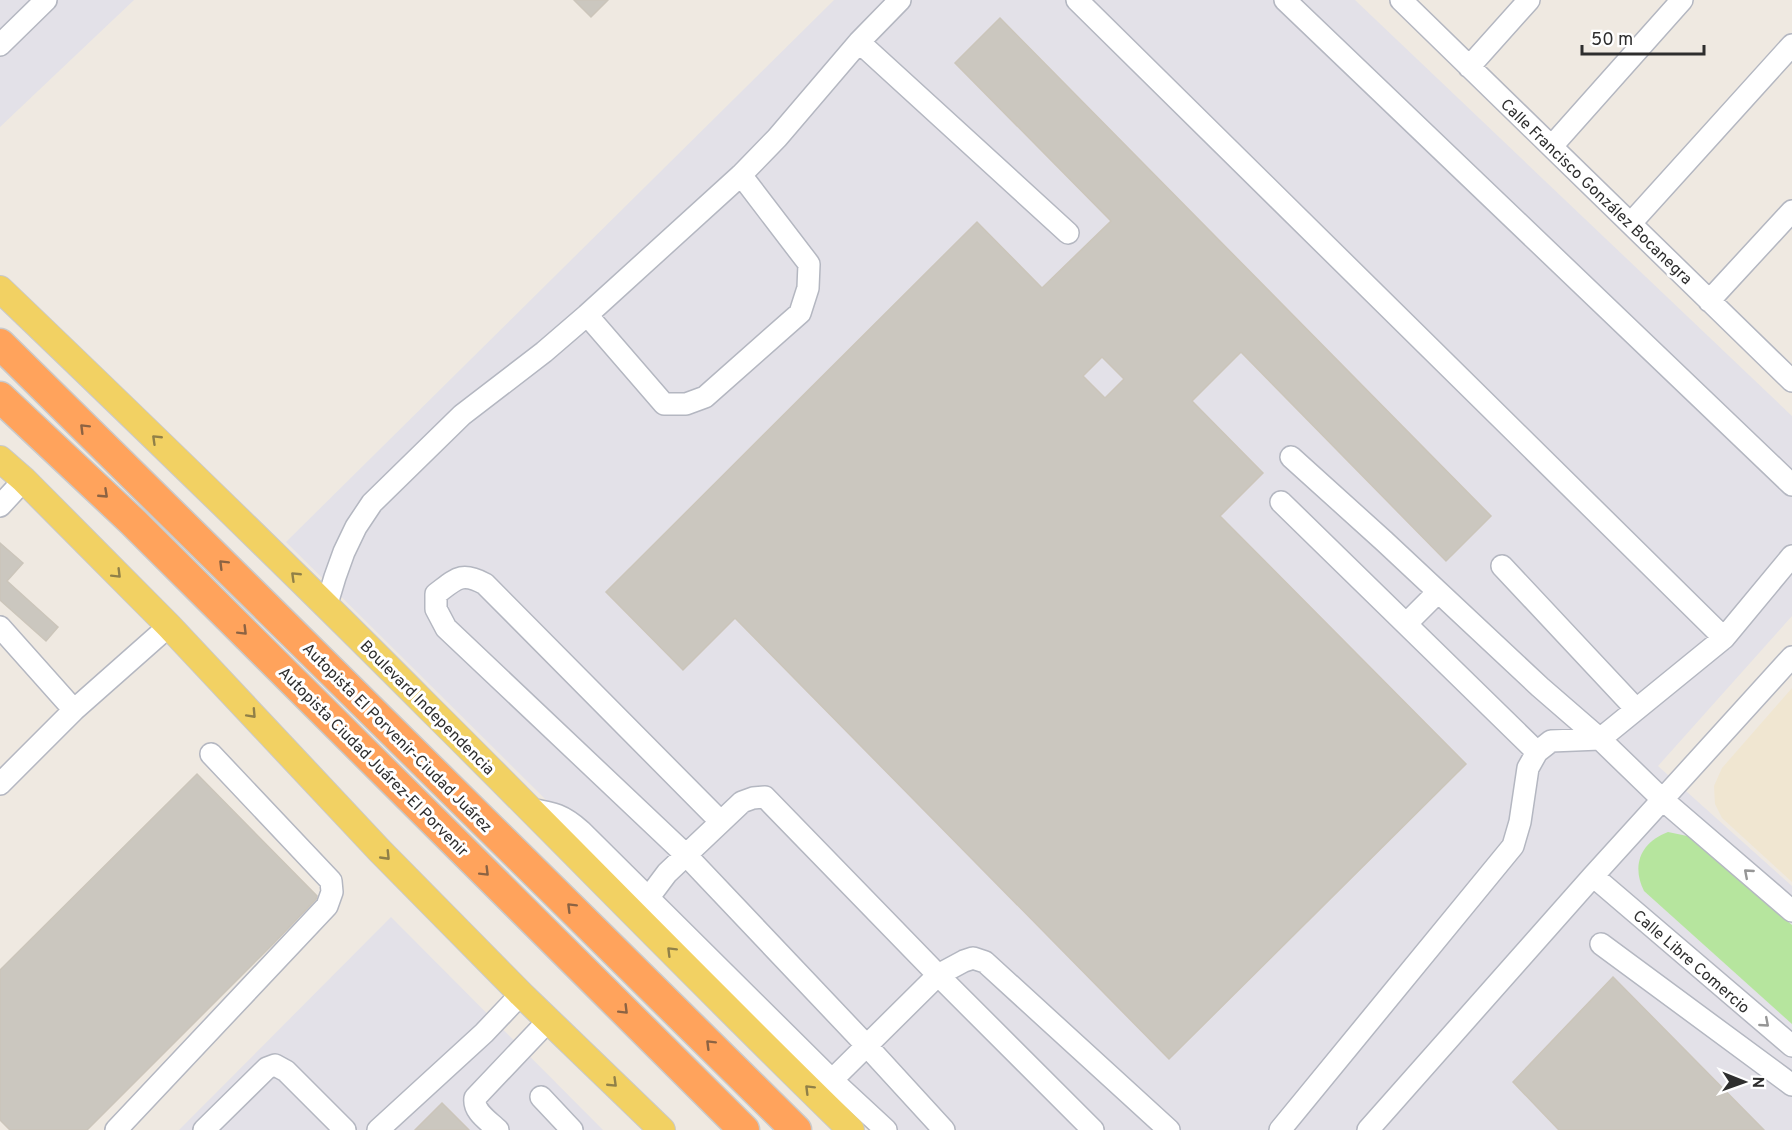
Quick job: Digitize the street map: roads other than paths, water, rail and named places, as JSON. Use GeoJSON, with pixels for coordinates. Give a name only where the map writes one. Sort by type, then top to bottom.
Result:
{"type":"FeatureCollection","features":[{"type":"Feature","properties":{"kind":"highway"},"geometry":{"type":"LineString","coordinates":[[0,325],[58,403]]}},
{"type":"Feature","properties":{"kind":"highway","name":"Autopista El Porvenir-Ciudad Juárez"},"geometry":{"type":"LineString","coordinates":[[0,344],[796,1130]]}},
{"type":"Feature","properties":{"kind":"highway","name":"Autopista Ciudad Juárez-El Porvenir"},"geometry":{"type":"LineString","coordinates":[[0,396],[142,530],[744,1130]]}},
{"type":"Feature","properties":{"kind":"highway"},"geometry":{"type":"LineString","coordinates":[[735,1069],[815,1130]]}},
{"type":"Feature","properties":{"kind":"main road","name":"Boulevard Independencia"},"geometry":{"type":"LineString","coordinates":[[0,289],[204,486],[531,809],[731,995],[851,1130]]}},
{"type":"Feature","properties":{"kind":"main road"},"geometry":{"type":"LineString","coordinates":[[0,459],[24,480],[169,626],[380,851],[521,994],[662,1130]]}},
{"type":"Feature","properties":{"kind":"street"},"geometry":{"type":"LineString","coordinates":[[0,45],[46,0]]}},
{"type":"Feature","properties":{"kind":"street"},"geometry":{"type":"LineString","coordinates":[[326,606],[344,552],[356,527],[372,503],[462,415],[544,352],[741,175],[777,138],[859,42],[900,0]]}},
{"type":"Feature","properties":{"kind":"street"},"geometry":{"type":"LineString","coordinates":[[1077,0],[1724,638]]}},
{"type":"Feature","properties":{"kind":"street"},"geometry":{"type":"LineString","coordinates":[[1285,0],[1792,485]]}},
{"type":"Feature","properties":{"kind":"street","name":"Calle Francisco González Bocanegra"},"geometry":{"type":"LineString","coordinates":[[1401,0],[1792,381]]}},
{"type":"Feature","properties":{"kind":"street"},"geometry":{"type":"LineString","coordinates":[[1468,67],[1529,0]]}},
{"type":"Feature","properties":{"kind":"street"},"geometry":{"type":"LineString","coordinates":[[1552,146],[1682,0]]}},
{"type":"Feature","properties":{"kind":"street"},"geometry":{"type":"LineString","coordinates":[[859,42],[1068,233]]}},
{"type":"Feature","properties":{"kind":"street"},"geometry":{"type":"LineString","coordinates":[[1631,223],[1792,45]]}},
{"type":"Feature","properties":{"kind":"street"},"geometry":{"type":"LineString","coordinates":[[587,315],[664,404],[686,404],[705,397],[800,313],[808,288],[809,264],[741,175]]}},
{"type":"Feature","properties":{"kind":"street"},"geometry":{"type":"LineString","coordinates":[[1709,301],[1792,211]]}},
{"type":"Feature","properties":{"kind":"street"},"geometry":{"type":"LineString","coordinates":[[1291,457],[1664,800],[1792,911]]}},
{"type":"Feature","properties":{"kind":"street"},"geometry":{"type":"LineString","coordinates":[[0,507],[24,480]]}},
{"type":"Feature","properties":{"kind":"street"},"geometry":{"type":"LineString","coordinates":[[1281,502],[1537,752]]}},
{"type":"Feature","properties":{"kind":"street"},"geometry":{"type":"LineString","coordinates":[[1280,1130],[1513,846],[1520,822],[1528,768],[1537,752],[1551,741],[1600,739],[1724,638],[1792,556]]}},
{"type":"Feature","properties":{"kind":"street"},"geometry":{"type":"LineString","coordinates":[[1502,566],[1636,709]]}},
{"type":"Feature","properties":{"kind":"street"},"geometry":{"type":"LineString","coordinates":[[721,822],[485,584],[472,577],[459,577],[436,594],[436,609],[446,628],[686,855],[944,1130]]}},
{"type":"Feature","properties":{"kind":"street"},"geometry":{"type":"LineString","coordinates":[[1406,624],[1438,592]]}},
{"type":"Feature","properties":{"kind":"street"},"geometry":{"type":"LineString","coordinates":[[0,784],[74,710],[169,626]]}},
{"type":"Feature","properties":{"kind":"street"},"geometry":{"type":"LineString","coordinates":[[0,627],[74,710]]}},
{"type":"Feature","properties":{"kind":"street"},"geometry":{"type":"LineString","coordinates":[[1368,1130],[1593,876],[1792,657]]}},
{"type":"Feature","properties":{"kind":"street"},"geometry":{"type":"LineString","coordinates":[[116,1130],[327,906],[332,892],[331,880],[211,754]]}},
{"type":"Feature","properties":{"kind":"street"},"geometry":{"type":"LineString","coordinates":[[649,897],[667,873],[742,802],[753,798],[765,798],[1093,1130]]}},
{"type":"Feature","properties":{"kind":"street"},"geometry":{"type":"LineString","coordinates":[[531,809],[556,814],[570,821],[649,897],[731,995],[886,1130]]}},
{"type":"Feature","properties":{"kind":"street","name":"Calle Libre Comercio"},"geometry":{"type":"LineString","coordinates":[[1593,876],[1792,1047]]}},
{"type":"Feature","properties":{"kind":"street"},"geometry":{"type":"LineString","coordinates":[[1601,944],[1792,1085]]}},
{"type":"Feature","properties":{"kind":"street"},"geometry":{"type":"LineString","coordinates":[[831,1080],[938,975],[973,958],[985,962],[1169,1130]]}},
{"type":"Feature","properties":{"kind":"street"},"geometry":{"type":"LineString","coordinates":[[378,1130],[484,1033],[521,994]]}},
{"type":"Feature","properties":{"kind":"street"},"geometry":{"type":"LineString","coordinates":[[498,1130],[477,1109],[474,1104],[475,1098],[549,1020]]}},
{"type":"Feature","properties":{"kind":"street"},"geometry":{"type":"LineString","coordinates":[[204,1130],[267,1068],[274,1065],[286,1071],[345,1130]]}},
{"type":"Feature","properties":{"kind":"street"},"geometry":{"type":"LineString","coordinates":[[541,1097],[572,1130]]}}]}
